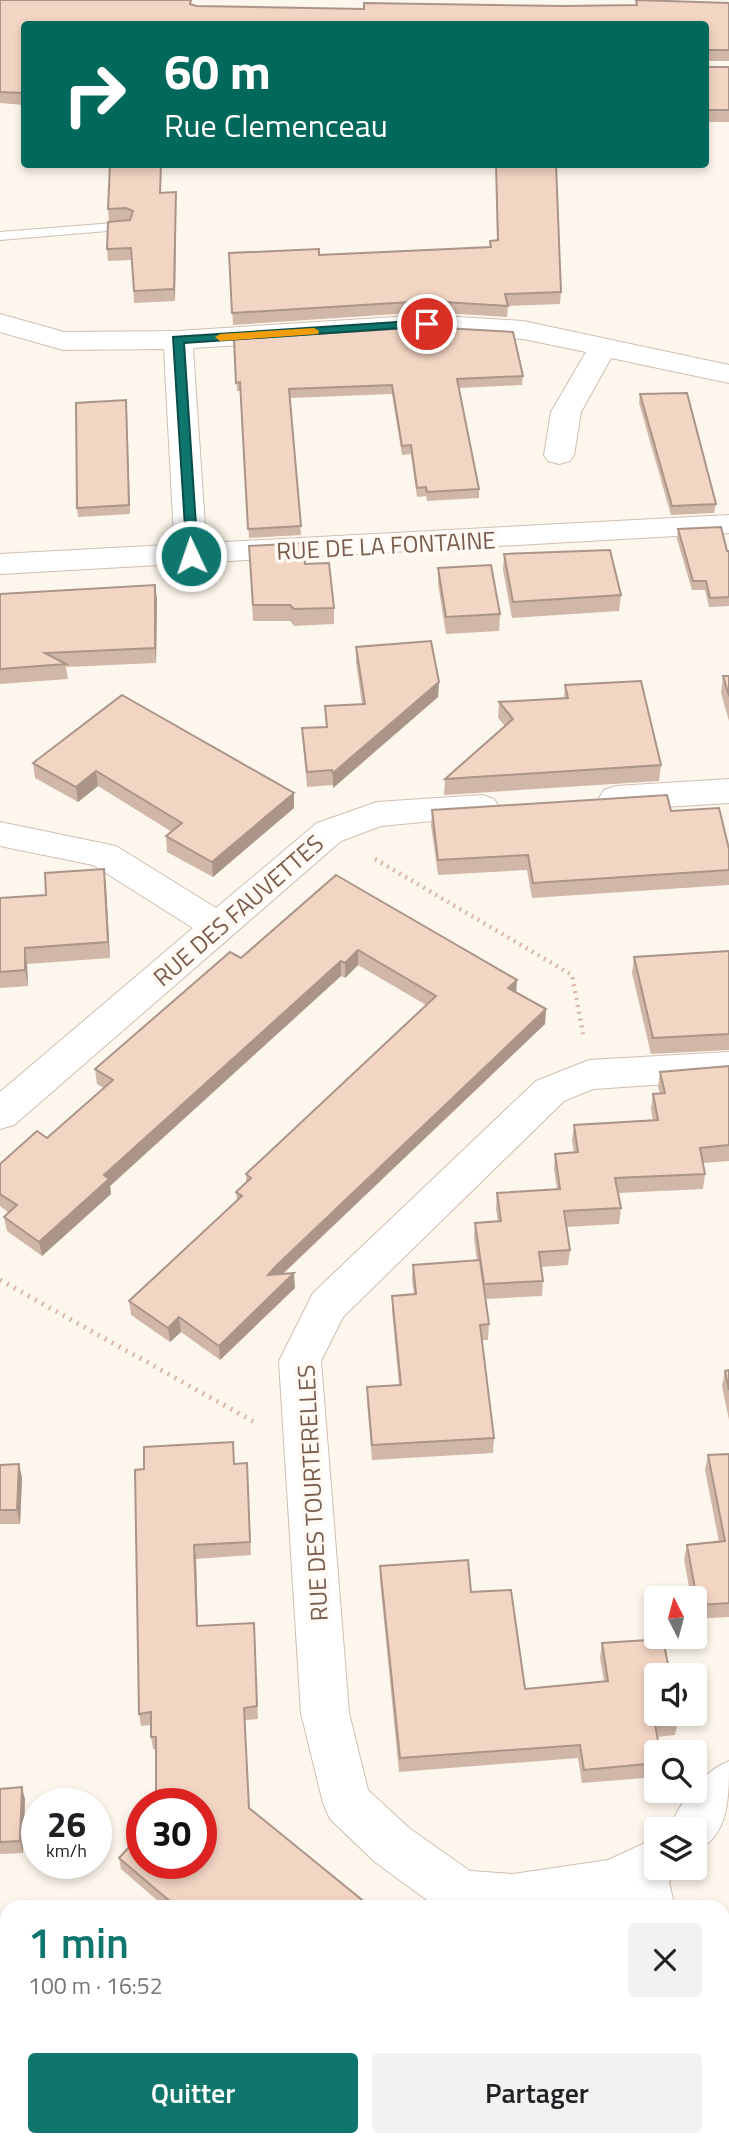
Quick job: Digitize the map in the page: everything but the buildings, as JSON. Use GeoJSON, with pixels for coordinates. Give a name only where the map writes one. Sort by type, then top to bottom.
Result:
{"type":"FeatureCollection","features":[{"type":"Feature","properties":{"kind":"street"},"geometry":{"type":"LineString","coordinates":[[0,323],[64,341],[178,340],[427,324],[523,330],[729,373]]}},
{"type":"Feature","properties":{"kind":"street"},"geometry":{"type":"LineString","coordinates":[[178,340],[191,556]]}},
{"type":"Feature","properties":{"kind":"street"},"geometry":{"type":"LineString","coordinates":[[559,455],[566,412],[603,347]]}},
{"type":"Feature","properties":{"kind":"street","name":"RUE DE LA FONTAINE"},"geometry":{"type":"LineString","coordinates":[[0,564],[191,556],[729,524]]}},
{"type":"Feature","properties":{"kind":"street"},"geometry":{"type":"LineString","coordinates":[[580,801],[729,791]]}},
{"type":"Feature","properties":{"kind":"street","name":"RUE DES FAUVETTES"},"geometry":{"type":"LineString","coordinates":[[0,1114],[329,832],[377,814],[513,805]]}},
{"type":"Feature","properties":{"kind":"street"},"geometry":{"type":"LineString","coordinates":[[0,834],[103,855],[219,927]]}},
{"type":"Feature","properties":{"kind":"street","name":"RUE DES TOURTERELLES"},"geometry":{"type":"LineString","coordinates":[[649,1880],[525,1897],[462,1895],[392,1845],[347,1803],[325,1713],[300,1361],[328,1305],[550,1090],[590,1075],[729,1066]]}},
{"type":"Feature","properties":{"kind":"street"},"geometry":{"type":"LineString","coordinates":[[703,1817],[729,1784]]}},
{"type":"Feature","properties":{"kind":"lane"},"geometry":{"type":"LineString","coordinates":[[0,236],[126,226]]}},
{"type":"Feature","properties":{"kind":"path"},"geometry":{"type":"LineString","coordinates":[[329,832],[572,975],[590,1075]]}},
{"type":"Feature","properties":{"kind":"path"},"geometry":{"type":"LineString","coordinates":[[0,1280],[307,1452]]}},
{"type":"Feature","properties":{"kind":"slow traffic"},"geometry":{"type":"LineString","coordinates":[[220,337],[314,331]]}},
{"type":"Feature","properties":{"kind":"route"},"geometry":{"type":"LineString","coordinates":[[191,556],[178,340],[427,324]]}}]}
